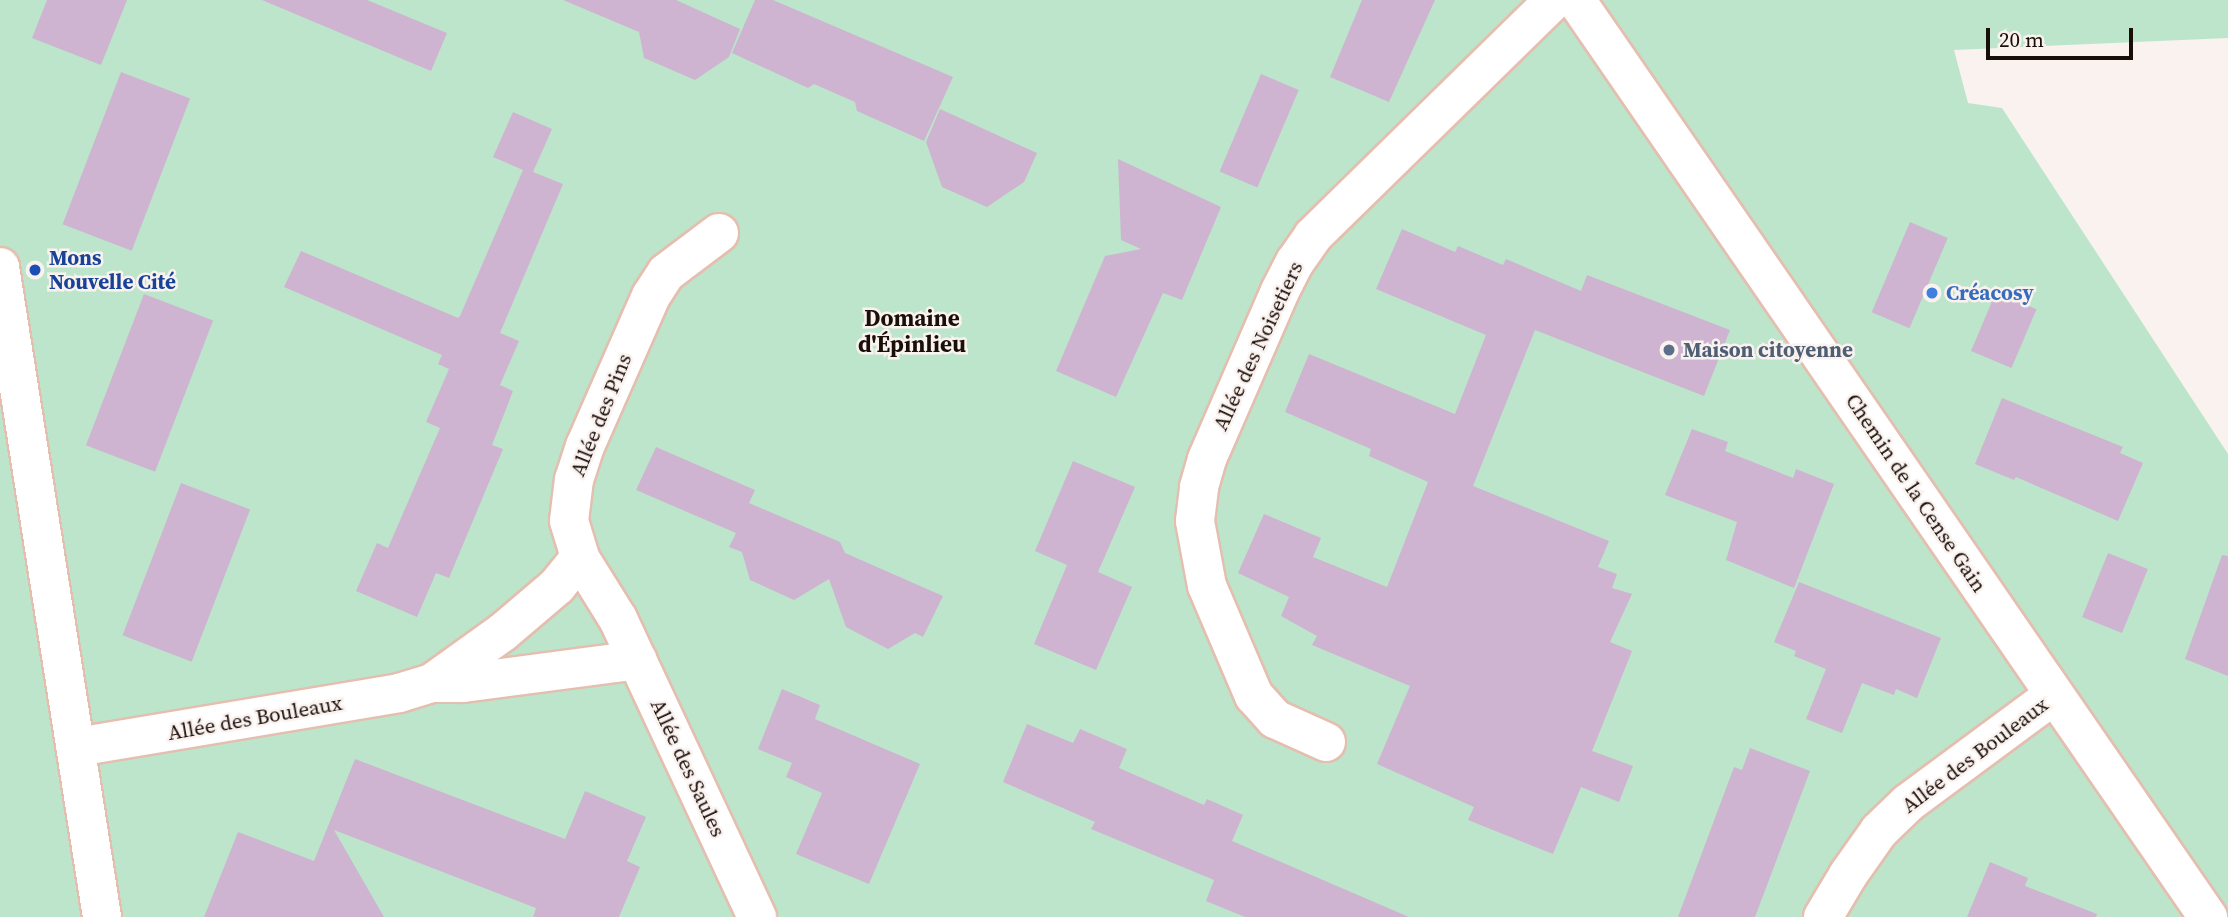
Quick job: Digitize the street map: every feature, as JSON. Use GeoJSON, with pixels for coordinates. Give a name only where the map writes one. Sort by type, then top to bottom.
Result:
{"type":"FeatureCollection","features":[{"type":"Feature","properties":{"kind":"street","name":"Allée des Noisetiers"},"geometry":{"type":"LineString","coordinates":[[1326,742],[1275,719],[1254,696],[1207,586],[1195,521],[1199,487],[1207,458],[1280,291],[1313,236],[1554,0]]}},
{"type":"Feature","properties":{"kind":"street","name":"Chemin de la Cense Gain"},"geometry":{"type":"LineString","coordinates":[[1576,0],[2208,917]]}},
{"type":"Feature","properties":{"kind":"street","name":"Allée des Pins"},"geometry":{"type":"LineString","coordinates":[[618,619],[580,558],[569,521],[574,479],[605,398],[651,296],[666,273],[719,233]]}},
{"type":"Feature","properties":{"kind":"street"},"geometry":{"type":"LineString","coordinates":[[0,267],[14,462],[77,747],[102,917]]}},
{"type":"Feature","properties":{"kind":"street","name":"Allée des Bouleaux"},"geometry":{"type":"LineString","coordinates":[[432,683],[503,632],[557,586],[580,558]]}},
{"type":"Feature","properties":{"kind":"street","name":"Allée des Saules"},"geometry":{"type":"LineString","coordinates":[[618,619],[757,917]]}},
{"type":"Feature","properties":{"kind":"street","name":"Allée des Bouleaux"},"geometry":{"type":"LineString","coordinates":[[77,747],[399,693],[432,683],[463,683],[637,660]]}},
{"type":"Feature","properties":{"kind":"street","name":"Allée des Bouleaux"},"geometry":{"type":"LineString","coordinates":[[1822,917],[1879,831],[1908,803],[1959,762],[2054,695]]}},
{"type":"Feature","properties":{"kind":"green space"},"geometry":{"type":"Polygon","coordinates":[[[0,0],[2228,0],[2228,38],[1954,50],[1968,103],[2002,108],[2228,454],[2228,917],[2208,917],[2201,907],[2181,917],[0,917],[0,0]]]}},
{"type":"Feature","properties":{"kind":"building"},"geometry":{"type":"Polygon","coordinates":[[[47,0],[127,0],[101,65],[32,38],[47,0]]]}},
{"type":"Feature","properties":{"kind":"building"},"geometry":{"type":"Polygon","coordinates":[[[262,0],[367,0],[447,33],[431,71],[262,0]]]}},
{"type":"Feature","properties":{"kind":"building"},"geometry":{"type":"Polygon","coordinates":[[[563,0],[676,0],[740,29],[729,57],[695,80],[644,58],[639,32],[563,0]]]}},
{"type":"Feature","properties":{"kind":"building"},"geometry":{"type":"Polygon","coordinates":[[[755,0],[773,0],[953,77],[924,141],[857,111],[855,102],[814,84],[808,88],[732,53],[755,0]]]}},
{"type":"Feature","properties":{"kind":"building"},"geometry":{"type":"Polygon","coordinates":[[[1362,0],[1435,0],[1389,102],[1330,77],[1362,0]]]}},
{"type":"Feature","properties":{"kind":"building"},"geometry":{"type":"Polygon","coordinates":[[[121,72],[190,99],[132,251],[63,224],[121,72]]]}},
{"type":"Feature","properties":{"kind":"building"},"geometry":{"type":"Polygon","coordinates":[[[1261,74],[1299,90],[1257,188],[1220,172],[1261,74]]]}},
{"type":"Feature","properties":{"kind":"building"},"geometry":{"type":"Polygon","coordinates":[[[940,109],[1037,153],[1024,182],[987,207],[942,187],[926,142],[940,109]]]}},
{"type":"Feature","properties":{"kind":"building"},"geometry":{"type":"Polygon","coordinates":[[[513,112],[552,129],[533,172],[563,184],[500,333],[519,341],[500,385],[513,391],[492,445],[503,449],[449,578],[436,573],[417,617],[356,591],[377,543],[388,548],[440,428],[426,422],[449,369],[438,364],[442,355],[284,287],[301,251],[458,318],[523,170],[493,157],[513,112]]]}},
{"type":"Feature","properties":{"kind":"building"},"geometry":{"type":"Polygon","coordinates":[[[1118,159],[1221,207],[1182,300],[1163,293],[1116,397],[1056,371],[1105,256],[1141,249],[1121,240],[1118,159]]]}},
{"type":"Feature","properties":{"kind":"building"},"geometry":{"type":"Polygon","coordinates":[[[1910,222],[1948,238],[1909,328],[1872,312],[1910,222]]]}},
{"type":"Feature","properties":{"kind":"building"},"geometry":{"type":"Polygon","coordinates":[[[1402,229],[1455,252],[1458,246],[1503,265],[1506,259],[1581,291],[1587,275],[1730,330],[1704,396],[1535,330],[1473,486],[1609,541],[1598,567],[1617,574],[1612,588],[1632,594],[1610,642],[1632,651],[1592,751],[1633,766],[1619,802],[1581,787],[1553,854],[1468,820],[1474,807],[1377,764],[1410,686],[1312,645],[1317,636],[1281,616],[1289,597],[1238,573],[1264,514],[1321,538],[1313,557],[1387,587],[1428,482],[1369,456],[1371,449],[1285,412],[1309,354],[1455,414],[1486,335],[1376,289],[1402,229]]]}},
{"type":"Feature","properties":{"kind":"building"},"geometry":{"type":"Polygon","coordinates":[[[1996,292],[2037,309],[2011,368],[1971,351],[1996,292]]]}},
{"type":"Feature","properties":{"kind":"building"},"geometry":{"type":"Polygon","coordinates":[[[144,294],[213,321],[155,472],[86,445],[144,294]]]}},
{"type":"Feature","properties":{"kind":"building"},"geometry":{"type":"Polygon","coordinates":[[[2002,398],[2123,447],[2120,453],[2143,463],[2118,521],[2016,477],[2014,480],[1975,464],[2002,398]]]}},
{"type":"Feature","properties":{"kind":"building"},"geometry":{"type":"Polygon","coordinates":[[[1692,429],[1728,442],[1725,451],[1793,478],[1796,469],[1834,484],[1794,588],[1726,560],[1737,522],[1665,495],[1692,429]]]}},
{"type":"Feature","properties":{"kind":"building"},"geometry":{"type":"Polygon","coordinates":[[[656,447],[755,490],[749,503],[840,542],[845,553],[943,596],[923,637],[915,633],[888,649],[846,627],[829,579],[794,600],[750,580],[742,552],[729,547],[736,533],[636,490],[656,447]]]}},
{"type":"Feature","properties":{"kind":"building"},"geometry":{"type":"Polygon","coordinates":[[[1073,461],[1135,487],[1098,572],[1132,587],[1096,670],[1034,644],[1067,565],[1035,551],[1073,461]]]}},
{"type":"Feature","properties":{"kind":"building"},"geometry":{"type":"Polygon","coordinates":[[[181,483],[250,510],[192,662],[123,635],[181,483]]]}},
{"type":"Feature","properties":{"kind":"building"},"geometry":{"type":"Polygon","coordinates":[[[2108,553],[2148,569],[2122,633],[2082,617],[2108,553]]]}},
{"type":"Feature","properties":{"kind":"building"},"geometry":{"type":"Polygon","coordinates":[[[2222,555],[2228,556],[2228,676],[2185,659],[2222,555]]]}},
{"type":"Feature","properties":{"kind":"building"},"geometry":{"type":"Polygon","coordinates":[[[1799,582],[1941,638],[1917,698],[1896,689],[1894,695],[1862,683],[1842,733],[1806,719],[1826,669],[1794,656],[1796,651],[1774,642],[1799,582]]]}},
{"type":"Feature","properties":{"kind":"building"},"geometry":{"type":"Polygon","coordinates":[[[782,689],[820,705],[815,719],[920,764],[869,884],[796,854],[822,793],[786,777],[792,763],[758,749],[782,689]]]}},
{"type":"Feature","properties":{"kind":"building"},"geometry":{"type":"Polygon","coordinates":[[[1027,724],[1073,743],[1080,729],[1127,749],[1119,768],[1204,805],[1207,799],[1243,815],[1232,841],[1409,917],[1245,917],[1206,901],[1214,880],[1091,829],[1095,822],[1003,782],[1027,724]]]}},
{"type":"Feature","properties":{"kind":"building"},"geometry":{"type":"Polygon","coordinates":[[[1750,748],[1810,771],[1755,917],[1678,917],[1734,767],[1742,770],[1750,748]]]}},
{"type":"Feature","properties":{"kind":"building"},"geometry":{"type":"Polygon","coordinates":[[[355,759],[565,839],[585,791],[646,817],[627,861],[640,867],[619,917],[533,917],[536,908],[334,830],[384,917],[204,917],[238,832],[314,861],[355,759]]]}},
{"type":"Feature","properties":{"kind":"building"},"geometry":{"type":"Polygon","coordinates":[[[1990,862],[2028,878],[2025,886],[2097,914],[2096,917],[1967,917],[1990,862]]]}},
{"type":"Feature","properties":{"kind":"place","name":"Mons Nouvelle Cité"},"geometry":{"type":"Point","coordinates":[35,270]}},
{"type":"Feature","properties":{"kind":"place","name":"Créacosy"},"geometry":{"type":"Point","coordinates":[1932,293]}},
{"type":"Feature","properties":{"kind":"place","name":"Maison citoyenne"},"geometry":{"type":"Point","coordinates":[1669,350]}},
{"type":"Feature","properties":{"kind":"district","name":"Domaine d'Épinlieu"},"geometry":{"type":"Point","coordinates":[912,331]}}]}
